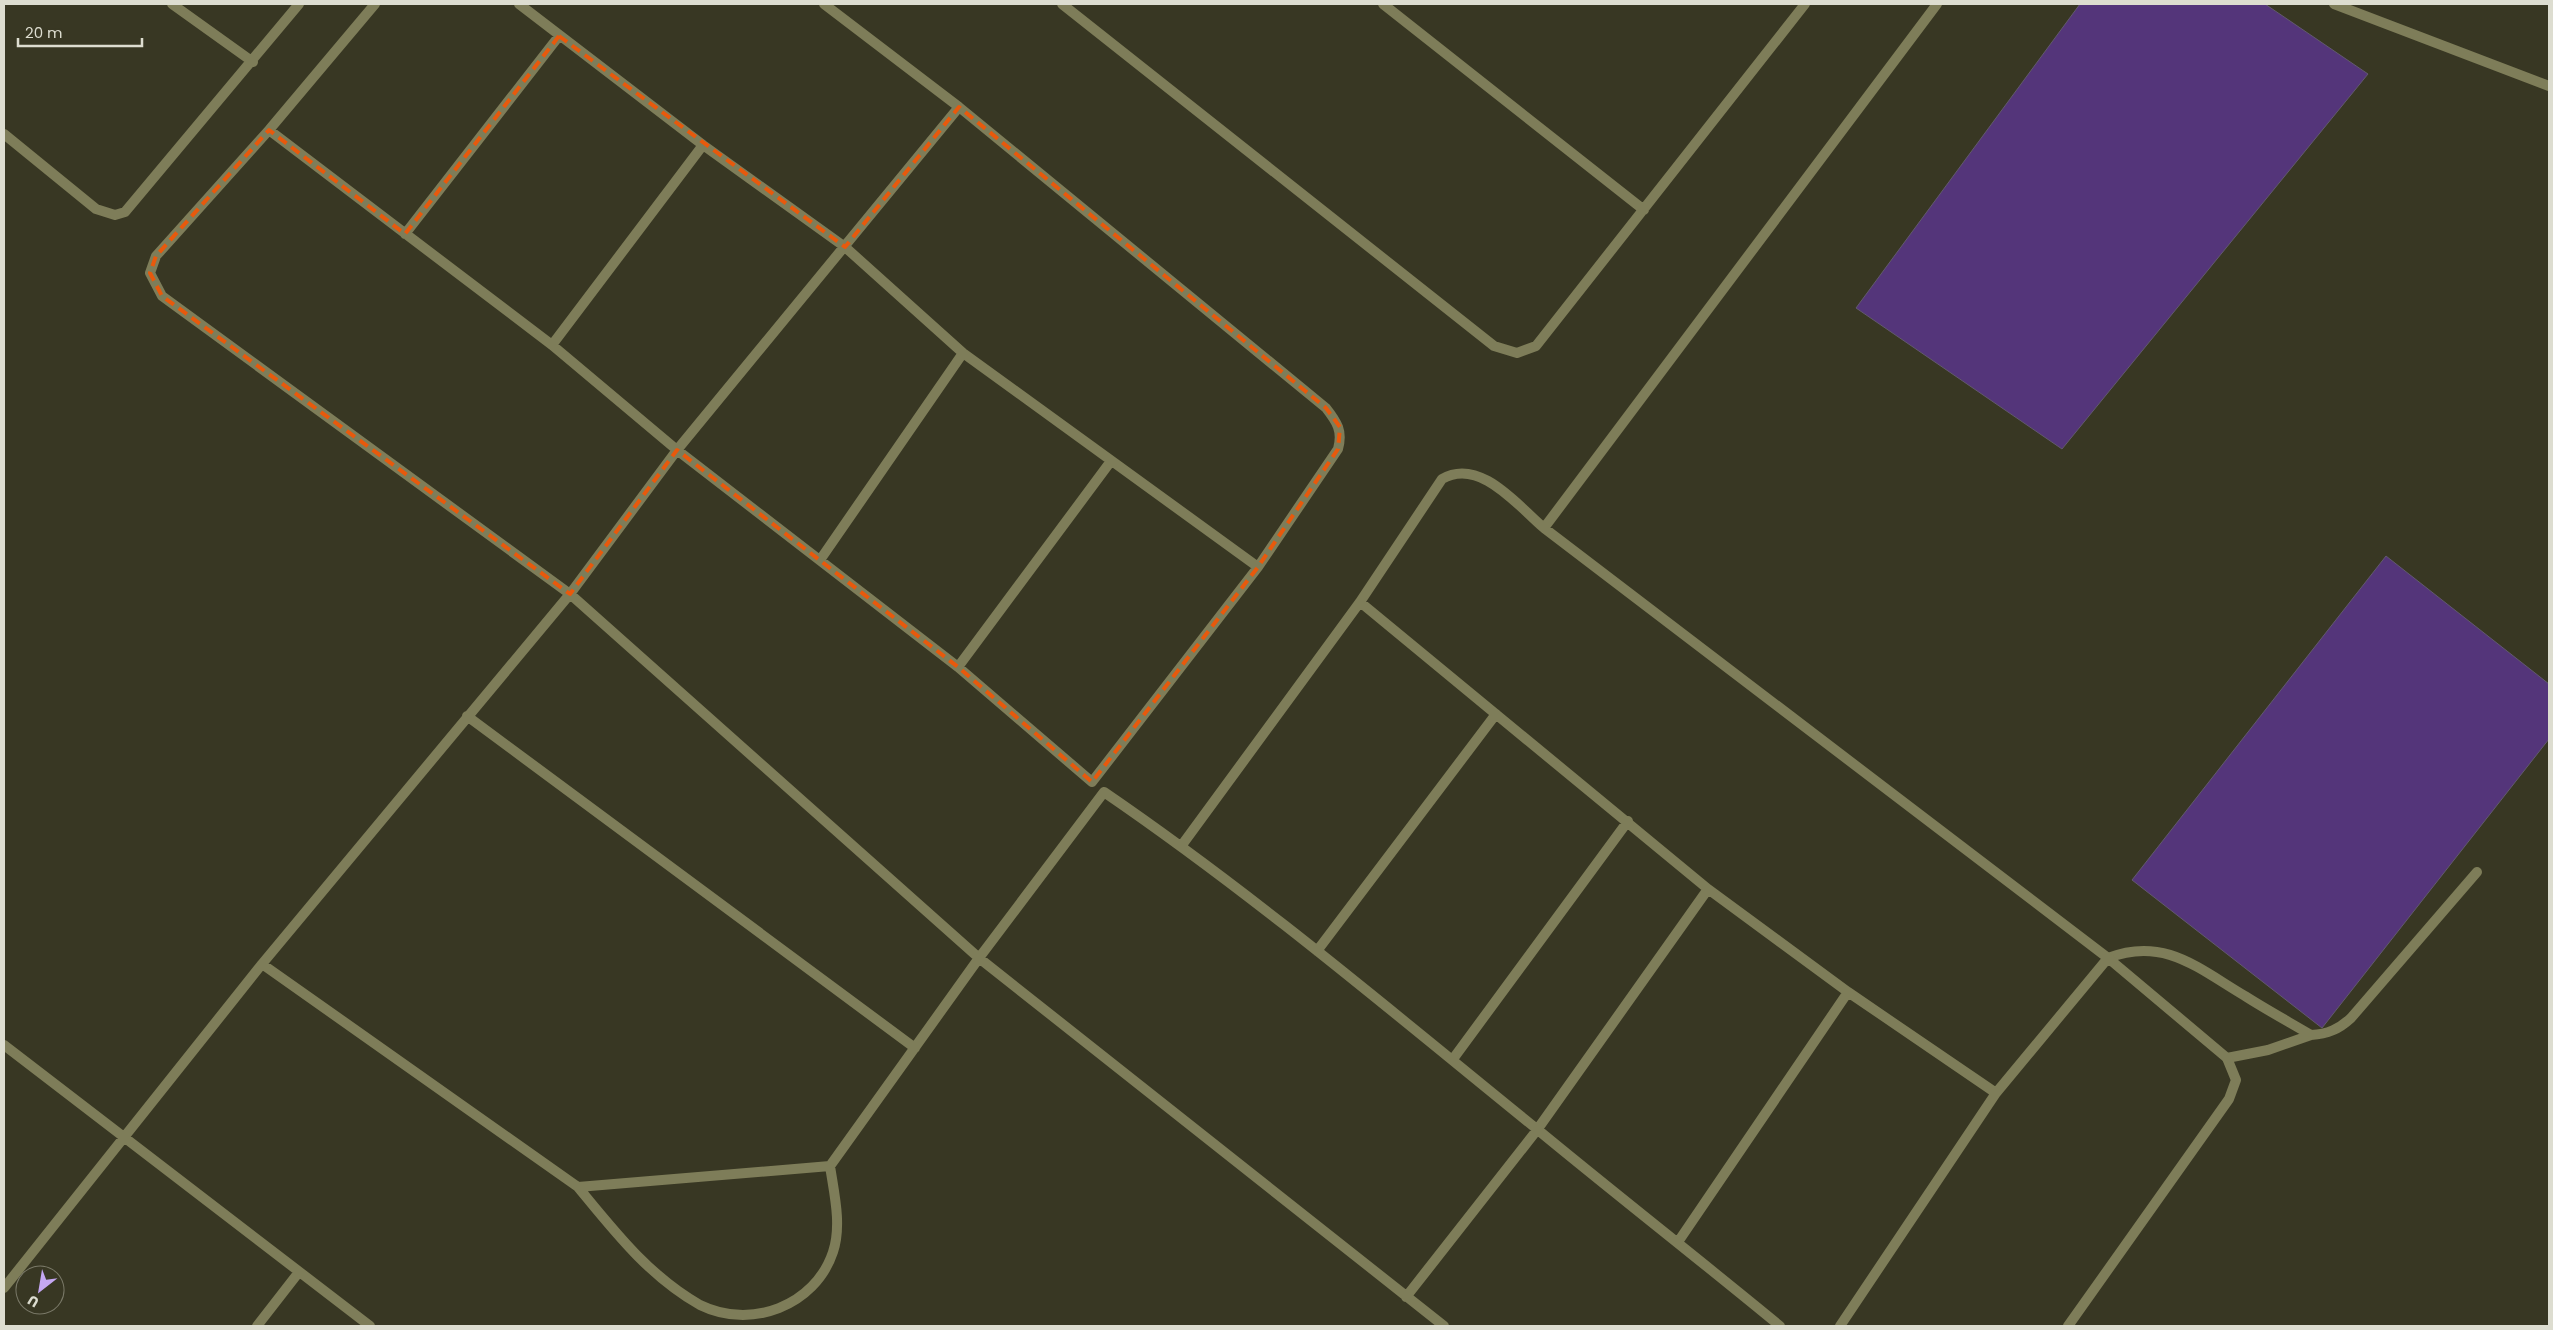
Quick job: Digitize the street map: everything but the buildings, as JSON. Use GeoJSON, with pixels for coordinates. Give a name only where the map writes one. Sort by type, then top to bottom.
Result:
{"type":"FeatureCollection","features":[{"type":"Feature","properties":{"kind":"street"},"geometry":{"type":"LineString","coordinates":[[172,4],[253,62]]}},
{"type":"Feature","properties":{"kind":"street"},"geometry":{"type":"LineString","coordinates":[[4,134],[96,210],[105,214],[120,214],[132,206],[253,62],[299,4]]}},
{"type":"Feature","properties":{"kind":"street"},"geometry":{"type":"LineString","coordinates":[[375,4],[268,130],[156,256],[150,273],[162,296],[570,594],[979,958],[1406,1298],[1444,1326]]}},
{"type":"Feature","properties":{"kind":"street"},"geometry":{"type":"LineString","coordinates":[[519,4],[703,145],[844,247],[963,353],[1111,462],[1258,566]]}},
{"type":"Feature","properties":{"kind":"street"},"geometry":{"type":"LineString","coordinates":[[268,130],[552,345],[677,450],[958,667],[1092,782],[1258,566],[1338,449],[1341,438],[1340,427],[1326,408],[958,107],[824,4]]}},
{"type":"Feature","properties":{"kind":"street"},"geometry":{"type":"LineString","coordinates":[[1062,4],[1494,346],[1516,353],[1536,346],[1805,4]]}},
{"type":"Feature","properties":{"kind":"street"},"geometry":{"type":"LineString","coordinates":[[1383,4],[1644,210]]}},
{"type":"Feature","properties":{"kind":"street"},"geometry":{"type":"LineString","coordinates":[[1544,528],[1937,4]]}},
{"type":"Feature","properties":{"kind":"street"},"geometry":{"type":"LineString","coordinates":[[2334,4],[2549,86]]}},
{"type":"Feature","properties":{"kind":"street"},"geometry":{"type":"LineString","coordinates":[[405,234],[559,36]]}},
{"type":"Feature","properties":{"kind":"street"},"geometry":{"type":"LineString","coordinates":[[4,1288],[262,964],[570,594],[677,450],[958,107]]}},
{"type":"Feature","properties":{"kind":"street"},"geometry":{"type":"LineString","coordinates":[[552,345],[703,145]]}},
{"type":"Feature","properties":{"kind":"street"},"geometry":{"type":"LineString","coordinates":[[820,560],[963,353]]}},
{"type":"Feature","properties":{"kind":"street"},"geometry":{"type":"LineString","coordinates":[[958,667],[1111,462]]}},
{"type":"Feature","properties":{"kind":"street"},"geometry":{"type":"LineString","coordinates":[[1182,845],[1360,602],[1442,479],[1451,474],[1473,475],[1487,479],[1544,528],[2108,958],[2227,1058],[2236,1080],[2229,1099],[2068,1326]]}},
{"type":"Feature","properties":{"kind":"street"},"geometry":{"type":"LineString","coordinates":[[1360,602],[1628,821],[1708,889],[1848,992],[1996,1093]]}},
{"type":"Feature","properties":{"kind":"street"},"geometry":{"type":"LineString","coordinates":[[1317,951],[1496,714]]}},
{"type":"Feature","properties":{"kind":"street"},"geometry":{"type":"LineString","coordinates":[[467,716],[915,1048]]}},
{"type":"Feature","properties":{"kind":"street"},"geometry":{"type":"LineString","coordinates":[[262,964],[578,1187],[633,1254],[660,1278],[702,1306],[731,1315],[754,1317],[775,1312],[797,1300],[818,1281],[833,1252],[837,1222],[830,1166],[979,958],[1104,792],[1182,845],[1317,951],[1453,1059],[1780,1326]]}},
{"type":"Feature","properties":{"kind":"street"},"geometry":{"type":"LineString","coordinates":[[1453,1059],[1628,821]]}},
{"type":"Feature","properties":{"kind":"street"},"geometry":{"type":"LineString","coordinates":[[2227,1058],[2268,1050],[2311,1035],[2331,1032],[2341,1027],[2352,1018],[2477,872]]}},
{"type":"Feature","properties":{"kind":"street"},"geometry":{"type":"LineString","coordinates":[[1406,1298],[1538,1130],[1708,889]]}},
{"type":"Feature","properties":{"kind":"street"},"geometry":{"type":"LineString","coordinates":[[1840,1326],[1996,1093],[2108,958],[2127,950],[2147,950],[2166,953],[2190,962],[2311,1035]]}},
{"type":"Feature","properties":{"kind":"street"},"geometry":{"type":"LineString","coordinates":[[1678,1242],[1848,992]]}},
{"type":"Feature","properties":{"kind":"street"},"geometry":{"type":"LineString","coordinates":[[4,1045],[370,1326]]}},
{"type":"Feature","properties":{"kind":"street"},"geometry":{"type":"LineString","coordinates":[[578,1187],[830,1166]]}},
{"type":"Feature","properties":{"kind":"street"},"geometry":{"type":"LineString","coordinates":[[257,1326],[299,1272]]}},
{"type":"Feature","properties":{"kind":"highlighted area"},"geometry":{"type":"Polygon","coordinates":[[[559,36],[845,247],[959,107],[1326,408],[1340,427],[1338,449],[1258,567],[1092,782],[958,667],[677,450],[570,594],[162,296],[150,273],[156,256],[269,130],[405,234],[559,36]]]}}]}
